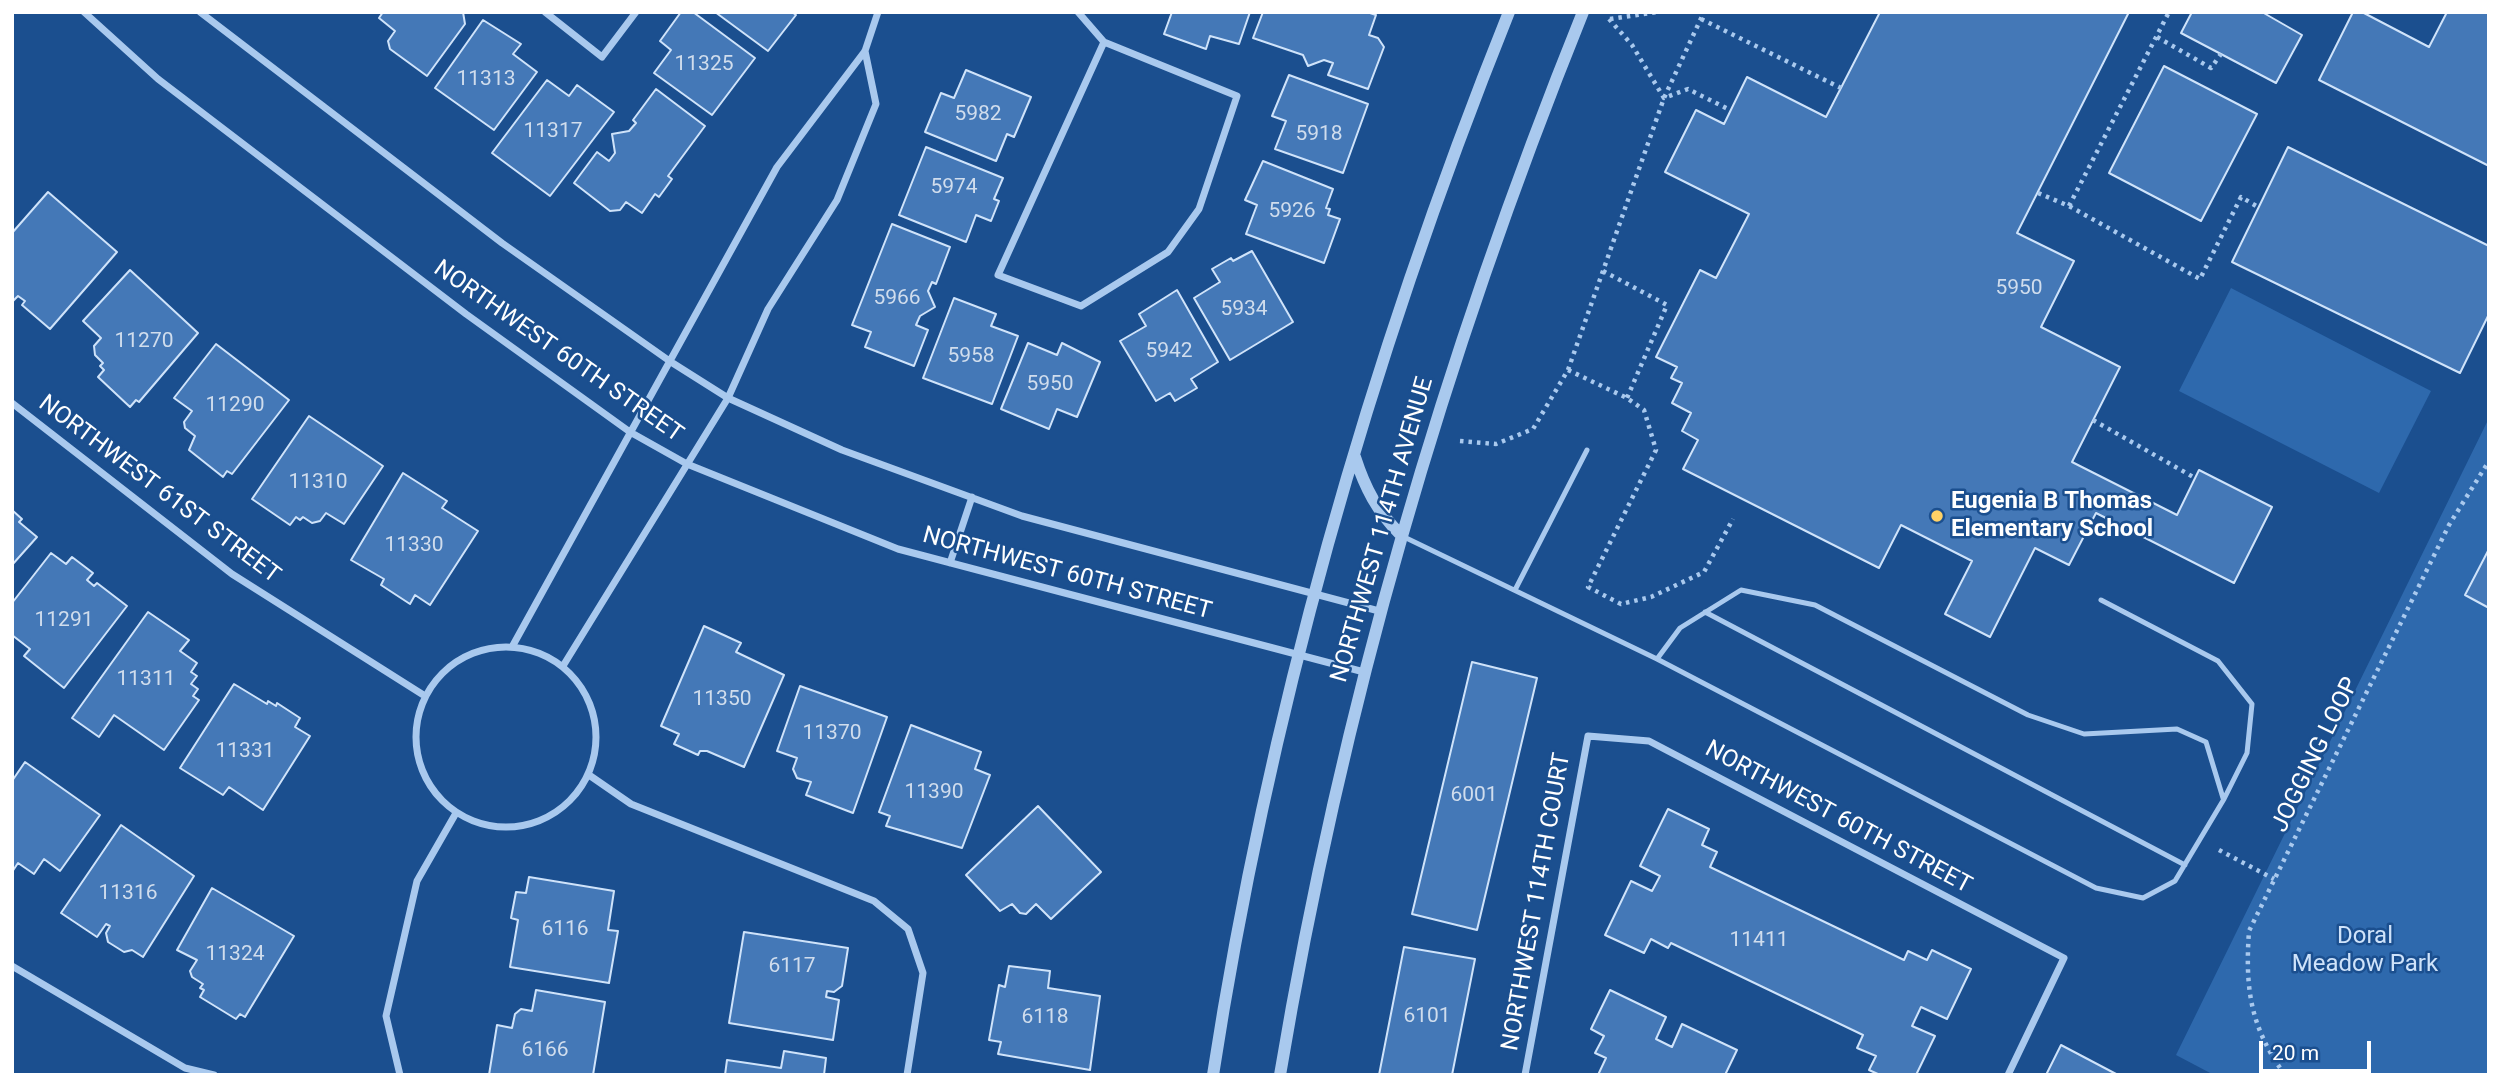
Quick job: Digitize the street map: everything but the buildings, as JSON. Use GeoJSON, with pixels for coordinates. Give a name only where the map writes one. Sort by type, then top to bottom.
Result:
{"type":"FeatureCollection","features":[{"type":"Feature","properties":{"kind":"street","name":"NORTHWEST 60TH STREET"},"geometry":{"type":"LineString","coordinates":[[84,12],[158,79],[466,314],[630,432],[687,464],[898,549],[1364,672]]}},
{"type":"Feature","properties":{"kind":"street","name":"NORTHWEST 60TH STREET"},"geometry":{"type":"LineString","coordinates":[[200,12],[502,243],[671,362],[728,398],[842,450],[1022,516],[1378,611]]}},
{"type":"Feature","properties":{"kind":"street"},"geometry":{"type":"LineString","coordinates":[[545,12],[602,57],[636,12]]}},
{"type":"Feature","properties":{"kind":"street"},"geometry":{"type":"LineString","coordinates":[[512,647],[777,167],[864,51],[877,12]]}},
{"type":"Feature","properties":{"kind":"street"},"geometry":{"type":"LineString","coordinates":[[1078,12],[1104,42],[1237,96],[1199,209],[1168,252],[1081,306],[998,275],[1104,42]]}},
{"type":"Feature","properties":{"kind":"street","name":"NORTHWEST 114TH AVENUE"},"geometry":{"type":"LineString","coordinates":[[1213,1075],[1252,865],[1299,655],[1315,596],[1355,457],[1424,243],[1509,12]]}},
{"type":"Feature","properties":{"kind":"street","name":"NORTHWEST 114TH AVENUE"},"geometry":{"type":"LineString","coordinates":[[1280,1075],[1346,741],[1378,611],[1400,534],[1500,226],[1583,12]]}},
{"type":"Feature","properties":{"kind":"street"},"geometry":{"type":"LineString","coordinates":[[563,666],[728,398],[768,309],[837,200],[876,104],[864,51]]}},
{"type":"Feature","properties":{"kind":"street","name":"NORTHWEST 61ST STREET"},"geometry":{"type":"LineString","coordinates":[[12,403],[232,574],[425,696]]}},
{"type":"Feature","properties":{"kind":"street"},"geometry":{"type":"LineString","coordinates":[[1355,457],[1365,487],[1380,514],[1400,534]]}},
{"type":"Feature","properties":{"kind":"street"},"geometry":{"type":"LineString","coordinates":[[950,564],[972,497]]}},
{"type":"Feature","properties":{"kind":"street"},"geometry":{"type":"LineString","coordinates":[[512,647],[539,653],[563,666],[583,689],[594,716],[596,747],[589,775],[571,801],[546,819],[516,827],[485,825],[456,813],[436,795],[423,772],[416,747],[417,721],[425,696],[440,674],[461,658],[486,649],[512,647]]}},
{"type":"Feature","properties":{"kind":"street","name":"NORTHWEST 60TH STREET"},"geometry":{"type":"LineString","coordinates":[[1587,736],[1649,741],[2064,958],[2008,1075]]}},
{"type":"Feature","properties":{"kind":"street","name":"NORTHWEST 114TH COURT"},"geometry":{"type":"LineString","coordinates":[[1525,1075],[1587,736]]}},
{"type":"Feature","properties":{"kind":"street"},"geometry":{"type":"LineString","coordinates":[[589,775],[631,804],[874,901],[908,929],[923,973],[907,1075]]}},
{"type":"Feature","properties":{"kind":"street"},"geometry":{"type":"LineString","coordinates":[[400,1075],[386,1016],[417,881],[456,813]]}},
{"type":"Feature","properties":{"kind":"street"},"geometry":{"type":"LineString","coordinates":[[12,966],[185,1068],[214,1075]]}},
{"type":"Feature","properties":{"kind":"lane"},"geometry":{"type":"LineString","coordinates":[[1515,590],[1587,450]]}},
{"type":"Feature","properties":{"kind":"lane"},"geometry":{"type":"LineString","coordinates":[[1400,534],[1657,659],[2096,888],[2143,898],[2175,881],[2224,799],[2247,753],[2252,704],[2218,661],[2101,600]]}},
{"type":"Feature","properties":{"kind":"lane"},"geometry":{"type":"LineString","coordinates":[[1657,659],[1679,628],[1741,590],[1815,605],[2039,719],[2084,734],[2177,729],[2206,742],[2224,799]]}},
{"type":"Feature","properties":{"kind":"lane"},"geometry":{"type":"LineString","coordinates":[[1705,612],[2185,865]]}},
{"type":"Feature","properties":{"kind":"path"},"geometry":{"type":"LineString","coordinates":[[1657,12],[1609,19],[1632,45],[1664,98]]}},
{"type":"Feature","properties":{"kind":"path"},"geometry":{"type":"LineString","coordinates":[[1460,440],[1496,444],[1533,429],[1568,370],[1664,98],[1704,12]]}},
{"type":"Feature","properties":{"kind":"path"},"geometry":{"type":"LineString","coordinates":[[2069,206],[2169,12]]}},
{"type":"Feature","properties":{"kind":"path"},"geometry":{"type":"LineString","coordinates":[[1701,19],[1841,88]]}},
{"type":"Feature","properties":{"kind":"path"},"geometry":{"type":"LineString","coordinates":[[2157,37],[2211,68],[2221,54]]}},
{"type":"Feature","properties":{"kind":"path"},"geometry":{"type":"LineString","coordinates":[[1664,98],[1688,89],[1730,110]]}},
{"type":"Feature","properties":{"kind":"path"},"geometry":{"type":"LineString","coordinates":[[2038,193],[2069,206],[2200,279],[2241,197],[2258,207]]}},
{"type":"Feature","properties":{"kind":"path"},"geometry":{"type":"LineString","coordinates":[[1603,271],[1667,305],[1627,398]]}},
{"type":"Feature","properties":{"kind":"path"},"geometry":{"type":"LineString","coordinates":[[1568,370],[1627,398],[1644,410],[1656,450],[1588,587],[1621,604],[1651,597],[1704,572],[1733,519]]}},
{"type":"Feature","properties":{"kind":"path"},"geometry":{"type":"LineString","coordinates":[[2093,420],[2195,478]]}},
{"type":"Feature","properties":{"kind":"path","name":"JOGGING LOOP"},"geometry":{"type":"LineString","coordinates":[[2284,1075],[2272,1057],[2251,1010],[2246,972],[2249,930],[2449,524],[2489,461]]}},
{"type":"Feature","properties":{"kind":"path"},"geometry":{"type":"LineString","coordinates":[[2200,840],[2274,879]]}},
{"type":"Feature","properties":{"kind":"green space"},"geometry":{"type":"Polygon","coordinates":[[[2231,288],[2431,391],[2379,493],[2179,391],[2231,288]]]}},
{"type":"Feature","properties":{"kind":"green space","name":"Doral Meadow Park"},"geometry":{"type":"Polygon","coordinates":[[[2489,418],[2489,1075],[2214,1075],[2176,1055],[2489,418]]]}},
{"type":"Feature","properties":{"kind":"place","name":"Eugenia B Thomas Elementary School"},"geometry":{"type":"Point","coordinates":[1937,516]}}]}
